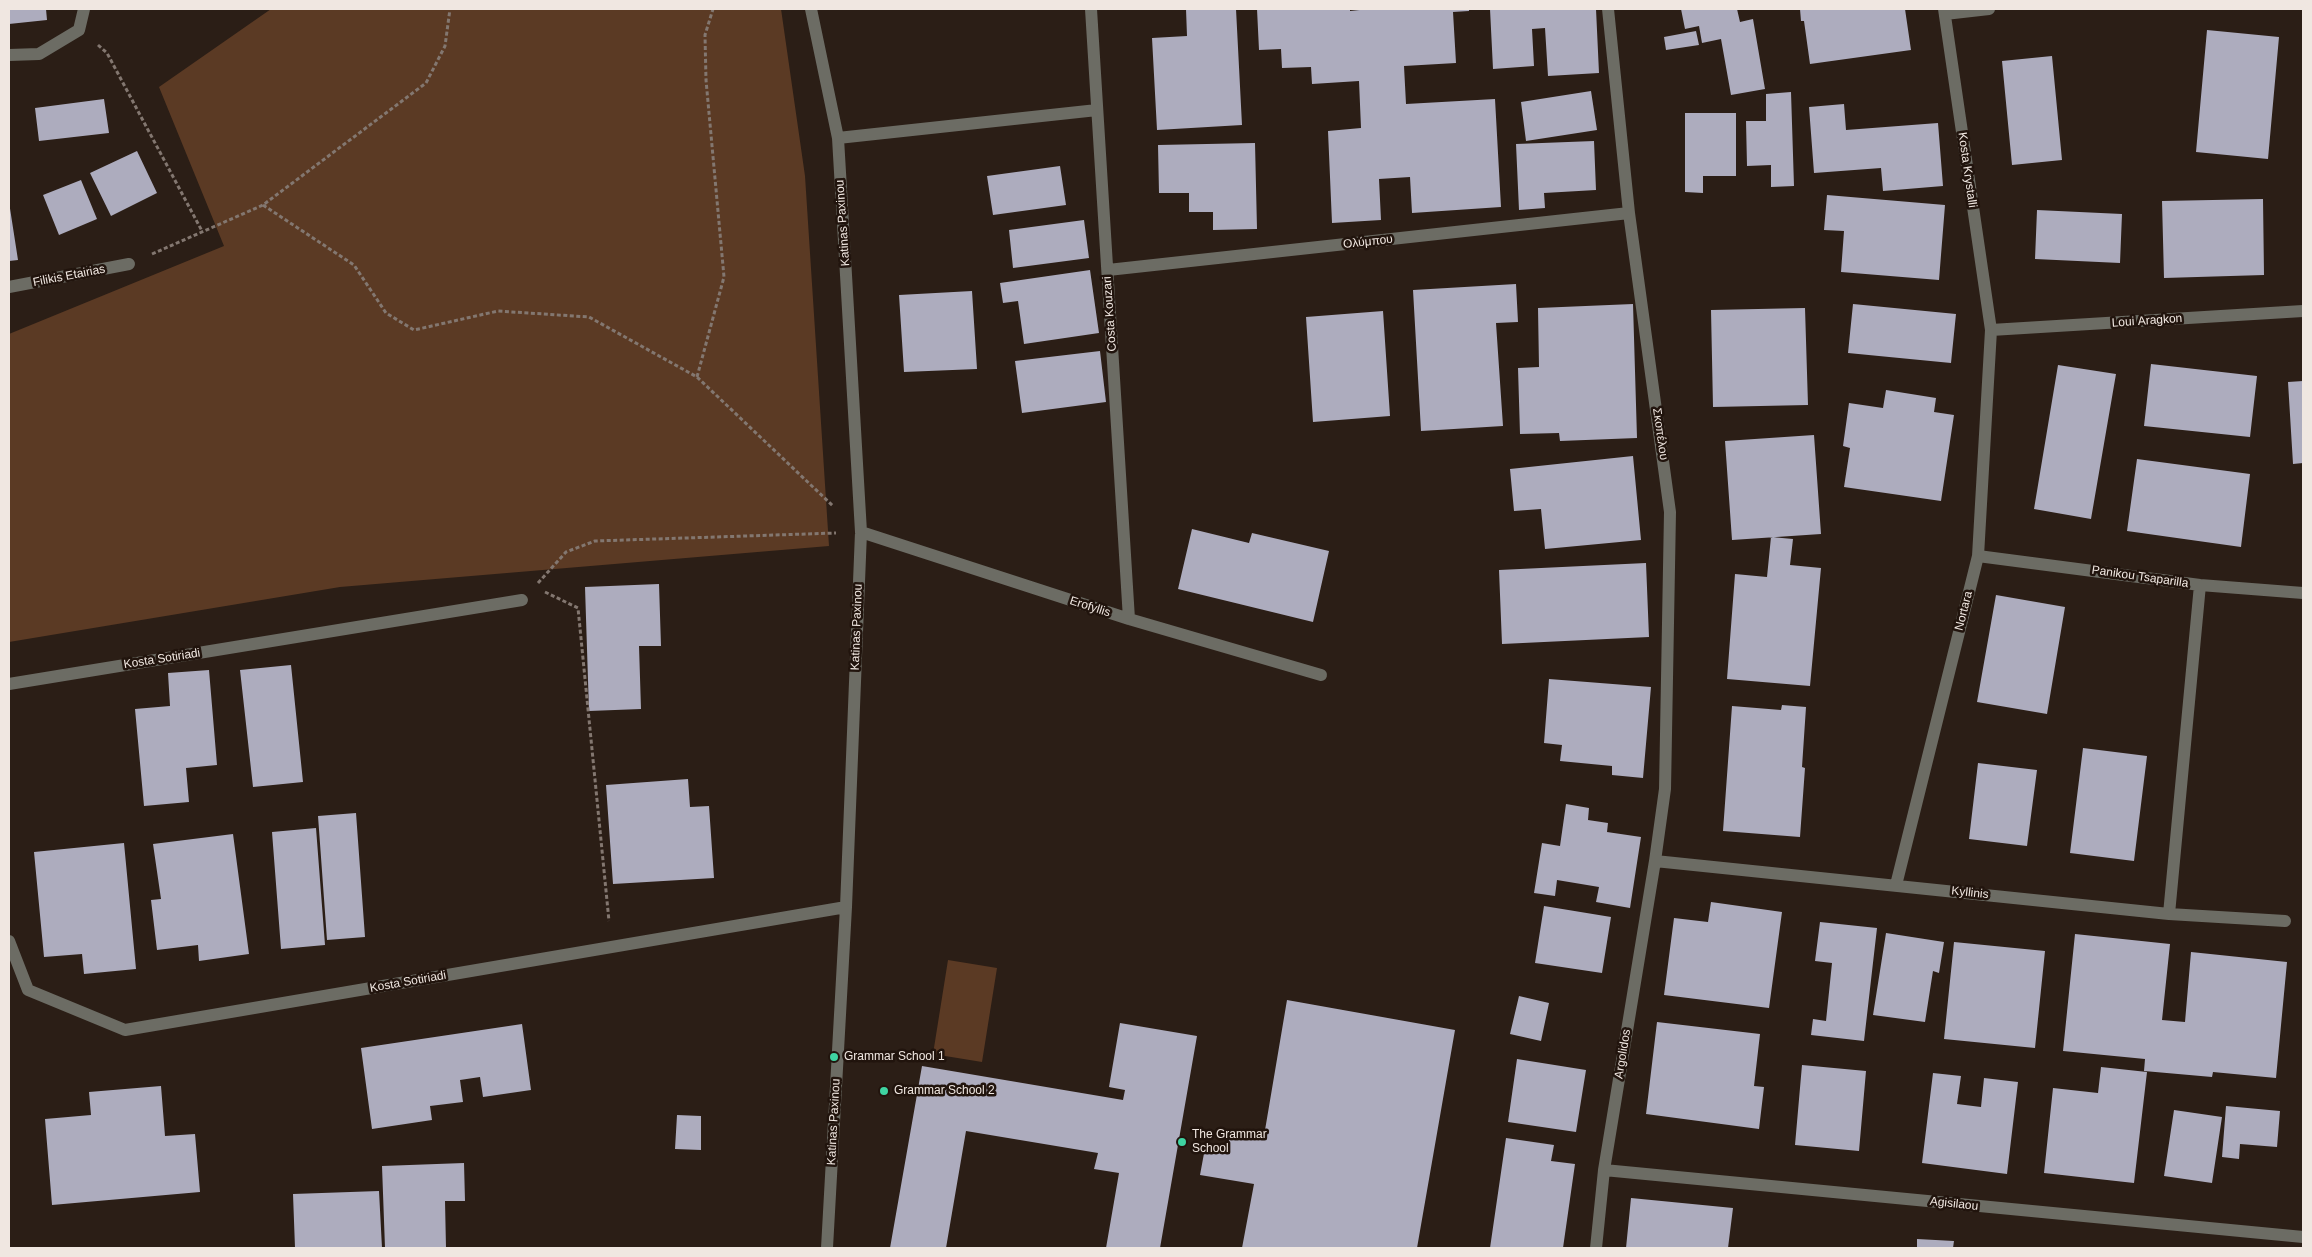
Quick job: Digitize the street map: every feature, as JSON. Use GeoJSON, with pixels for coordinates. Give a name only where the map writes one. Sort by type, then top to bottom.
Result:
{"type":"FeatureCollection","features":[{"type":"Feature","properties":{"kind":"street"},"geometry":{"type":"LineString","coordinates":[[9,55],[39,54],[79,30],[84,9]]}},
{"type":"Feature","properties":{"kind":"street","name":"Katinas Paxinou"},"geometry":{"type":"LineString","coordinates":[[811,9],[838,138],[861,532],[846,907],[827,1248]]}},
{"type":"Feature","properties":{"kind":"street","name":"Costa Kouzari"},"geometry":{"type":"LineString","coordinates":[[1091,9],[1129,619]]}},
{"type":"Feature","properties":{"kind":"street","name":"Σκοπέλου"},"geometry":{"type":"LineString","coordinates":[[1608,9],[1629,213],[1670,512],[1665,789],[1655,861]]}},
{"type":"Feature","properties":{"kind":"street"},"geometry":{"type":"LineString","coordinates":[[1944,11],[1989,9]]}},
{"type":"Feature","properties":{"kind":"street","name":"Kosta Krystalli"},"geometry":{"type":"LineString","coordinates":[[1944,11],[1991,330]]}},
{"type":"Feature","properties":{"kind":"street"},"geometry":{"type":"LineString","coordinates":[[838,138],[1097,110]]}},
{"type":"Feature","properties":{"kind":"street","name":"Ολύμπου"},"geometry":{"type":"LineString","coordinates":[[1108,270],[1629,213]]}},
{"type":"Feature","properties":{"kind":"street","name":"Filikis Etairias"},"geometry":{"type":"LineString","coordinates":[[9,287],[129,264]]}},
{"type":"Feature","properties":{"kind":"street","name":"Loui Aragkon"},"geometry":{"type":"LineString","coordinates":[[1991,330],[2303,311]]}},
{"type":"Feature","properties":{"kind":"street","name":"Nortara"},"geometry":{"type":"LineString","coordinates":[[1896,885],[1978,556],[1991,330]]}},
{"type":"Feature","properties":{"kind":"street","name":"Erofyllis"},"geometry":{"type":"LineString","coordinates":[[861,532],[1129,619],[1321,674]]}},
{"type":"Feature","properties":{"kind":"street","name":"Panikou Tsaparilla"},"geometry":{"type":"LineString","coordinates":[[1978,556],[2200,585],[2303,593]]}},
{"type":"Feature","properties":{"kind":"street"},"geometry":{"type":"LineString","coordinates":[[2169,914],[2200,585]]}},
{"type":"Feature","properties":{"kind":"street","name":"Kosta Sotiriadi"},"geometry":{"type":"LineString","coordinates":[[9,684],[522,600]]}},
{"type":"Feature","properties":{"kind":"street","name":"Kyllinis"},"geometry":{"type":"LineString","coordinates":[[1655,861],[2169,914],[2285,921]]}},
{"type":"Feature","properties":{"kind":"street","name":"Argolidos"},"geometry":{"type":"LineString","coordinates":[[1596,1248],[1604,1170],[1655,861]]}},
{"type":"Feature","properties":{"kind":"street","name":"Kosta Sotiriadi"},"geometry":{"type":"LineString","coordinates":[[9,941],[28,990],[125,1030],[846,907]]}},
{"type":"Feature","properties":{"kind":"street","name":"Agisilaou"},"geometry":{"type":"LineString","coordinates":[[1604,1170],[2303,1237]]}},
{"type":"Feature","properties":{"kind":"path"},"geometry":{"type":"LineString","coordinates":[[129,264],[263,205],[426,83],[445,46],[450,9]]}},
{"type":"Feature","properties":{"kind":"path"},"geometry":{"type":"LineString","coordinates":[[696,377],[724,277],[706,80],[705,35],[713,9]]}},
{"type":"Feature","properties":{"kind":"path"},"geometry":{"type":"LineString","coordinates":[[79,30],[107,53],[202,231]]}},
{"type":"Feature","properties":{"kind":"path"},"geometry":{"type":"LineString","coordinates":[[263,205],[354,265],[386,313],[414,330],[498,311],[589,317],[696,377],[861,532]]}},
{"type":"Feature","properties":{"kind":"path"},"geometry":{"type":"LineString","coordinates":[[522,600],[566,552],[595,541],[861,532]]}},
{"type":"Feature","properties":{"kind":"path"},"geometry":{"type":"LineString","coordinates":[[534,587],[578,608],[612,947]]}},
{"type":"Feature","properties":{"kind":"shaded area"},"geometry":{"type":"Polygon","coordinates":[[[271,9],[781,9],[805,176],[829,546],[340,587],[9,642],[9,334],[224,246],[159,87],[271,9]]]}},
{"type":"Feature","properties":{"kind":"shaded area"},"geometry":{"type":"Polygon","coordinates":[[[948,960],[997,968],[982,1062],[933,1054],[948,960]]]}},
{"type":"Feature","properties":{"kind":"building"},"geometry":{"type":"Polygon","coordinates":[[[9,9],[46,9],[47,20],[9,24],[9,9]]]}},
{"type":"Feature","properties":{"kind":"building"},"geometry":{"type":"Polygon","coordinates":[[[1186,9],[1236,9],[1242,125],[1157,130],[1152,38],[1187,36],[1186,9]]]}},
{"type":"Feature","properties":{"kind":"building"},"geometry":{"type":"Polygon","coordinates":[[[1257,9],[1350,9],[1350,11],[1369,9],[1469,9],[1469,11],[1453,12],[1456,63],[1404,66],[1406,104],[1495,99],[1501,207],[1412,213],[1410,177],[1379,179],[1381,220],[1332,223],[1328,131],[1361,128],[1359,81],[1312,84],[1311,67],[1282,68],[1281,49],[1259,50],[1257,9]]]}},
{"type":"Feature","properties":{"kind":"building"},"geometry":{"type":"Polygon","coordinates":[[[1490,9],[1596,9],[1599,73],[1548,76],[1545,28],[1532,29],[1534,66],[1493,69],[1490,9]]]}},
{"type":"Feature","properties":{"kind":"building"},"geometry":{"type":"Polygon","coordinates":[[[1681,9],[1737,9],[1740,22],[1753,19],[1765,89],[1731,95],[1721,39],[1702,43],[1699,26],[1685,29],[1681,9]]]}},
{"type":"Feature","properties":{"kind":"building"},"geometry":{"type":"Polygon","coordinates":[[[1800,9],[1905,9],[1911,50],[1810,64],[1804,21],[1801,21],[1800,9]]]}},
{"type":"Feature","properties":{"kind":"building"},"geometry":{"type":"Polygon","coordinates":[[[2207,30],[2279,37],[2268,159],[2196,152],[2207,30]]]}},
{"type":"Feature","properties":{"kind":"building"},"geometry":{"type":"Polygon","coordinates":[[[1696,31],[1699,45],[1666,50],[1664,37],[1696,31]]]}},
{"type":"Feature","properties":{"kind":"building"},"geometry":{"type":"Polygon","coordinates":[[[2052,56],[2062,160],[2012,165],[2002,61],[2052,56]]]}},
{"type":"Feature","properties":{"kind":"building"},"geometry":{"type":"Polygon","coordinates":[[[1591,91],[1597,130],[1526,141],[1521,102],[1591,91]]]}},
{"type":"Feature","properties":{"kind":"building"},"geometry":{"type":"Polygon","coordinates":[[[1791,92],[1794,186],[1771,187],[1771,165],[1747,166],[1746,121],[1766,121],[1766,94],[1791,92]]]}},
{"type":"Feature","properties":{"kind":"building"},"geometry":{"type":"Polygon","coordinates":[[[104,99],[109,133],[39,141],[35,108],[104,99]]]}},
{"type":"Feature","properties":{"kind":"building"},"geometry":{"type":"Polygon","coordinates":[[[1844,104],[1846,130],[1938,123],[1943,186],[1883,191],[1881,168],[1814,173],[1809,107],[1844,104]]]}},
{"type":"Feature","properties":{"kind":"building"},"geometry":{"type":"Polygon","coordinates":[[[1685,113],[1736,113],[1736,176],[1703,176],[1703,193],[1685,192],[1685,113]]]}},
{"type":"Feature","properties":{"kind":"building"},"geometry":{"type":"Polygon","coordinates":[[[1594,141],[1596,190],[1544,193],[1545,208],[1519,210],[1516,144],[1594,141]]]}},
{"type":"Feature","properties":{"kind":"building"},"geometry":{"type":"Polygon","coordinates":[[[1255,143],[1257,229],[1213,230],[1213,212],[1189,212],[1189,193],[1159,193],[1158,145],[1255,143]]]}},
{"type":"Feature","properties":{"kind":"building"},"geometry":{"type":"Polygon","coordinates":[[[137,151],[157,193],[111,216],[90,173],[137,151]]]}},
{"type":"Feature","properties":{"kind":"building"},"geometry":{"type":"Polygon","coordinates":[[[1060,166],[1066,205],[993,215],[987,176],[1060,166]]]}},
{"type":"Feature","properties":{"kind":"building"},"geometry":{"type":"Polygon","coordinates":[[[81,180],[97,219],[59,235],[43,195],[81,180]]]}},
{"type":"Feature","properties":{"kind":"building"},"geometry":{"type":"Polygon","coordinates":[[[1827,195],[1945,205],[1939,280],[1841,272],[1844,231],[1824,230],[1827,195]]]}},
{"type":"Feature","properties":{"kind":"building"},"geometry":{"type":"Polygon","coordinates":[[[2263,199],[2264,275],[2164,278],[2162,201],[2263,199]]]}},
{"type":"Feature","properties":{"kind":"building"},"geometry":{"type":"Polygon","coordinates":[[[9,202],[18,260],[9,261],[9,202]]]}},
{"type":"Feature","properties":{"kind":"building"},"geometry":{"type":"Polygon","coordinates":[[[2037,210],[2122,214],[2120,263],[2035,259],[2037,210]]]}},
{"type":"Feature","properties":{"kind":"building"},"geometry":{"type":"Polygon","coordinates":[[[1084,220],[1089,258],[1013,268],[1009,230],[1084,220]]]}},
{"type":"Feature","properties":{"kind":"building"},"geometry":{"type":"Polygon","coordinates":[[[1090,270],[1099,333],[1024,344],[1018,301],[1003,303],[1000,283],[1090,270]]]}},
{"type":"Feature","properties":{"kind":"building"},"geometry":{"type":"Polygon","coordinates":[[[1516,284],[1518,322],[1496,323],[1503,426],[1421,431],[1413,290],[1516,284]]]}},
{"type":"Feature","properties":{"kind":"building"},"geometry":{"type":"Polygon","coordinates":[[[972,291],[977,369],[904,372],[899,295],[972,291]]]}},
{"type":"Feature","properties":{"kind":"building"},"geometry":{"type":"Polygon","coordinates":[[[1633,304],[1637,438],[1560,441],[1559,433],[1520,434],[1518,368],[1539,367],[1538,308],[1633,304]]]}},
{"type":"Feature","properties":{"kind":"building"},"geometry":{"type":"Polygon","coordinates":[[[1853,304],[1956,314],[1951,363],[1848,353],[1853,304]]]}},
{"type":"Feature","properties":{"kind":"building"},"geometry":{"type":"Polygon","coordinates":[[[1805,308],[1808,405],[1713,407],[1711,310],[1805,308]]]}},
{"type":"Feature","properties":{"kind":"building"},"geometry":{"type":"Polygon","coordinates":[[[1383,311],[1390,416],[1313,422],[1306,317],[1383,311]]]}},
{"type":"Feature","properties":{"kind":"building"},"geometry":{"type":"Polygon","coordinates":[[[1100,351],[1106,402],[1022,413],[1015,361],[1100,351]]]}},
{"type":"Feature","properties":{"kind":"building"},"geometry":{"type":"Polygon","coordinates":[[[2151,364],[2257,376],[2250,437],[2144,426],[2151,364]]]}},
{"type":"Feature","properties":{"kind":"building"},"geometry":{"type":"Polygon","coordinates":[[[2058,365],[2116,374],[2091,519],[2034,509],[2058,365]]]}},
{"type":"Feature","properties":{"kind":"building"},"geometry":{"type":"Polygon","coordinates":[[[2303,381],[2303,463],[2293,464],[2288,382],[2303,381]]]}},
{"type":"Feature","properties":{"kind":"building"},"geometry":{"type":"Polygon","coordinates":[[[1886,390],[1936,398],[1934,412],[1954,415],[1941,501],[1844,487],[1850,448],[1843,446],[1849,403],[1883,408],[1886,390]]]}},
{"type":"Feature","properties":{"kind":"building"},"geometry":{"type":"Polygon","coordinates":[[[1814,435],[1821,534],[1732,540],[1725,441],[1814,435]]]}},
{"type":"Feature","properties":{"kind":"building"},"geometry":{"type":"Polygon","coordinates":[[[1633,456],[1641,540],[1545,549],[1541,509],[1514,511],[1510,469],[1633,456]]]}},
{"type":"Feature","properties":{"kind":"building"},"geometry":{"type":"Polygon","coordinates":[[[2137,459],[2250,474],[2241,547],[2127,531],[2137,459]]]}},
{"type":"Feature","properties":{"kind":"building"},"geometry":{"type":"Polygon","coordinates":[[[1192,529],[1249,543],[1252,533],[1329,551],[1313,622],[1178,589],[1192,529]]]}},
{"type":"Feature","properties":{"kind":"building"},"geometry":{"type":"Polygon","coordinates":[[[1771,537],[1793,539],[1790,565],[1821,568],[1810,686],[1727,679],[1735,574],[1767,577],[1771,537]]]}},
{"type":"Feature","properties":{"kind":"building"},"geometry":{"type":"Polygon","coordinates":[[[1646,563],[1649,637],[1502,644],[1499,570],[1646,563]]]}},
{"type":"Feature","properties":{"kind":"building"},"geometry":{"type":"Polygon","coordinates":[[[659,584],[661,646],[639,646],[641,709],[589,711],[585,587],[659,584]]]}},
{"type":"Feature","properties":{"kind":"building"},"geometry":{"type":"Polygon","coordinates":[[[1996,595],[2065,607],[2047,714],[1977,702],[1996,595]]]}},
{"type":"Feature","properties":{"kind":"building"},"geometry":{"type":"Polygon","coordinates":[[[291,665],[303,782],[253,787],[240,670],[291,665]]]}},
{"type":"Feature","properties":{"kind":"building"},"geometry":{"type":"Polygon","coordinates":[[[209,670],[217,765],[186,768],[189,802],[144,806],[135,709],[170,706],[168,673],[209,670]]]}},
{"type":"Feature","properties":{"kind":"building"},"geometry":{"type":"Polygon","coordinates":[[[1549,679],[1651,687],[1643,778],[1612,775],[1612,766],[1560,761],[1562,745],[1544,743],[1549,679]]]}},
{"type":"Feature","properties":{"kind":"building"},"geometry":{"type":"Polygon","coordinates":[[[1782,705],[1806,707],[1802,767],[1805,768],[1800,837],[1723,831],[1732,706],[1781,710],[1782,705]]]}},
{"type":"Feature","properties":{"kind":"building"},"geometry":{"type":"Polygon","coordinates":[[[2083,748],[2147,756],[2134,861],[2070,853],[2083,748]]]}},
{"type":"Feature","properties":{"kind":"building"},"geometry":{"type":"Polygon","coordinates":[[[1978,763],[2037,770],[2027,846],[1969,839],[1978,763]]]}},
{"type":"Feature","properties":{"kind":"building"},"geometry":{"type":"Polygon","coordinates":[[[688,779],[690,807],[709,806],[714,878],[613,884],[606,785],[688,779]]]}},
{"type":"Feature","properties":{"kind":"building"},"geometry":{"type":"Polygon","coordinates":[[[1566,804],[1589,808],[1588,820],[1608,823],[1607,832],[1641,837],[1630,908],[1596,902],[1599,887],[1557,880],[1555,896],[1534,893],[1542,843],[1560,846],[1566,804]]]}},
{"type":"Feature","properties":{"kind":"building"},"geometry":{"type":"Polygon","coordinates":[[[356,813],[365,937],[327,940],[318,816],[356,813]]]}},
{"type":"Feature","properties":{"kind":"building"},"geometry":{"type":"Polygon","coordinates":[[[316,828],[325,945],[281,949],[272,832],[316,828]]]}},
{"type":"Feature","properties":{"kind":"building"},"geometry":{"type":"Polygon","coordinates":[[[233,834],[249,954],[199,961],[198,945],[157,950],[151,900],[161,899],[153,844],[233,834]]]}},
{"type":"Feature","properties":{"kind":"building"},"geometry":{"type":"Polygon","coordinates":[[[124,843],[136,969],[84,974],[82,954],[44,957],[34,852],[124,843]]]}},
{"type":"Feature","properties":{"kind":"building"},"geometry":{"type":"Polygon","coordinates":[[[1711,902],[1782,912],[1769,1008],[1664,995],[1674,918],[1708,922],[1711,902]]]}},
{"type":"Feature","properties":{"kind":"building"},"geometry":{"type":"Polygon","coordinates":[[[1544,906],[1611,917],[1602,973],[1535,963],[1544,906]]]}},
{"type":"Feature","properties":{"kind":"building"},"geometry":{"type":"Polygon","coordinates":[[[1820,922],[1877,928],[1864,1041],[1811,1035],[1813,1019],[1826,1021],[1832,963],[1815,961],[1820,922]]]}},
{"type":"Feature","properties":{"kind":"building"},"geometry":{"type":"Polygon","coordinates":[[[1886,933],[1944,942],[1939,973],[1933,971],[1925,1022],[1873,1015],[1886,933]]]}},
{"type":"Feature","properties":{"kind":"building"},"geometry":{"type":"Polygon","coordinates":[[[2075,934],[2170,944],[2162,1020],[2185,1022],[2191,952],[2287,962],[2276,1078],[2213,1072],[2212,1077],[2144,1071],[2145,1059],[2063,1051],[2075,934]]]}},
{"type":"Feature","properties":{"kind":"building"},"geometry":{"type":"Polygon","coordinates":[[[1954,942],[2045,951],[2035,1048],[1944,1039],[1954,942]]]}},
{"type":"Feature","properties":{"kind":"building"},"geometry":{"type":"Polygon","coordinates":[[[1519,996],[1549,1003],[1541,1041],[1510,1034],[1519,996]]]}},
{"type":"Feature","properties":{"kind":"building"},"geometry":{"type":"Polygon","coordinates":[[[1287,1000],[1455,1030],[1417,1248],[1242,1248],[1254,1184],[1200,1175],[1205,1148],[1227,1151],[1231,1130],[1264,1136],[1287,1000]]]}},
{"type":"Feature","properties":{"kind":"building"},"geometry":{"type":"Polygon","coordinates":[[[1657,1022],[1760,1034],[1754,1086],[1764,1087],[1759,1129],[1646,1114],[1657,1022]]]}},
{"type":"Feature","properties":{"kind":"building"},"geometry":{"type":"Polygon","coordinates":[[[1120,1023],[1197,1036],[1160,1248],[1106,1248],[1119,1173],[1094,1169],[1098,1153],[966,1131],[946,1248],[890,1248],[922,1066],[1123,1100],[1125,1090],[1109,1087],[1120,1023]]]}},
{"type":"Feature","properties":{"kind":"building"},"geometry":{"type":"Polygon","coordinates":[[[522,1024],[531,1090],[483,1097],[480,1077],[460,1080],[463,1102],[430,1106],[432,1120],[372,1129],[361,1048],[522,1024]]]}},
{"type":"Feature","properties":{"kind":"building"},"geometry":{"type":"Polygon","coordinates":[[[1517,1059],[1586,1070],[1576,1132],[1508,1122],[1517,1059]]]}},
{"type":"Feature","properties":{"kind":"building"},"geometry":{"type":"Polygon","coordinates":[[[1802,1065],[1866,1071],[1859,1151],[1795,1145],[1802,1065]]]}},
{"type":"Feature","properties":{"kind":"building"},"geometry":{"type":"Polygon","coordinates":[[[2101,1067],[2147,1072],[2134,1183],[2044,1173],[2053,1088],[2098,1093],[2101,1067]]]}},
{"type":"Feature","properties":{"kind":"building"},"geometry":{"type":"Polygon","coordinates":[[[1933,1073],[1961,1076],[1957,1104],[1981,1107],[1984,1078],[2018,1082],[2007,1174],[1922,1163],[1933,1073]]]}},
{"type":"Feature","properties":{"kind":"building"},"geometry":{"type":"Polygon","coordinates":[[[161,1086],[165,1136],[195,1134],[200,1192],[52,1205],[45,1119],[91,1115],[89,1092],[161,1086]]]}},
{"type":"Feature","properties":{"kind":"building"},"geometry":{"type":"Polygon","coordinates":[[[2226,1106],[2280,1111],[2277,1147],[2240,1144],[2239,1159],[2222,1157],[2226,1106]]]}},
{"type":"Feature","properties":{"kind":"building"},"geometry":{"type":"Polygon","coordinates":[[[2174,1110],[2222,1117],[2212,1183],[2164,1176],[2174,1110]]]}},
{"type":"Feature","properties":{"kind":"building"},"geometry":{"type":"Polygon","coordinates":[[[677,1115],[701,1116],[701,1150],[675,1149],[677,1115]]]}},
{"type":"Feature","properties":{"kind":"building"},"geometry":{"type":"Polygon","coordinates":[[[1506,1138],[1554,1145],[1551,1161],[1575,1164],[1563,1248],[1490,1248],[1506,1138]]]}},
{"type":"Feature","properties":{"kind":"building"},"geometry":{"type":"Polygon","coordinates":[[[464,1163],[465,1201],[445,1201],[446,1248],[385,1248],[382,1166],[464,1163]]]}},
{"type":"Feature","properties":{"kind":"building"},"geometry":{"type":"Polygon","coordinates":[[[379,1191],[382,1248],[295,1248],[293,1194],[379,1191]]]}},
{"type":"Feature","properties":{"kind":"building"},"geometry":{"type":"Polygon","coordinates":[[[1631,1198],[1733,1208],[1728,1248],[1626,1248],[1631,1198]]]}},
{"type":"Feature","properties":{"kind":"building"},"geometry":{"type":"Polygon","coordinates":[[[1917,1239],[1954,1241],[1953,1248],[1917,1248],[1917,1239]]]}},
{"type":"Feature","properties":{"kind":"place","name":"Grammar School 1"},"geometry":{"type":"Point","coordinates":[834,1057]}},
{"type":"Feature","properties":{"kind":"place","name":"Grammar School 2"},"geometry":{"type":"Point","coordinates":[884,1091]}},
{"type":"Feature","properties":{"kind":"place","name":"The Grammar School"},"geometry":{"type":"Point","coordinates":[1182,1142]}}]}
